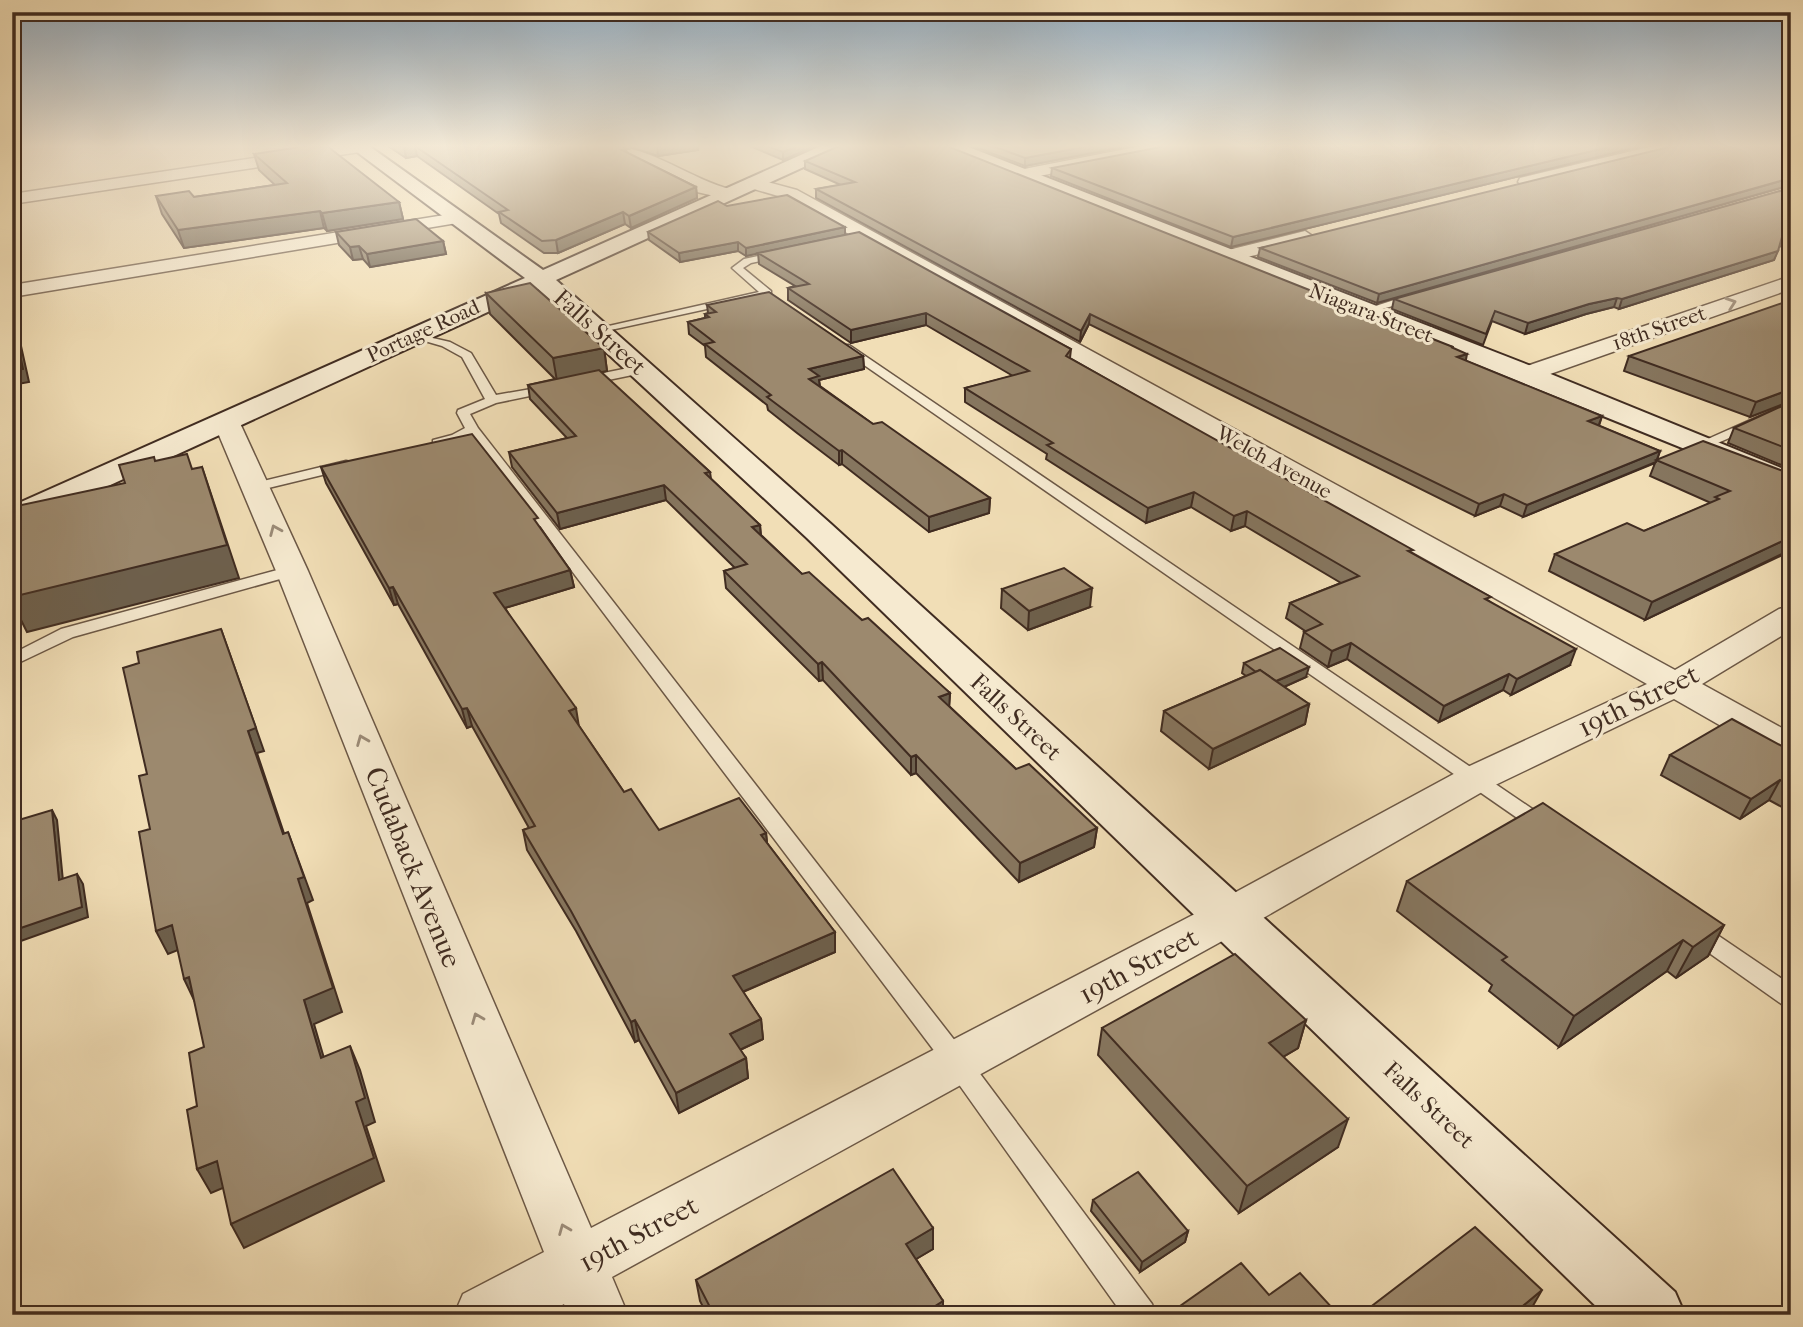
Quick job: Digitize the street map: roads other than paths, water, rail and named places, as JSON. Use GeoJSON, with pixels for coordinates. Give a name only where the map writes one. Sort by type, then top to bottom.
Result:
{"type":"FeatureCollection","features":[{"type":"Feature","properties":{"kind":"street","name":"Falls Street"},"geometry":{"type":"LineString","coordinates":[[443,208],[539,277],[643,369],[819,531],[1652,1315]]}},
{"type":"Feature","properties":{"kind":"street","name":"Portage Road"},"geometry":{"type":"LineString","coordinates":[[12,518],[695,208]]}},
{"type":"Feature","properties":{"kind":"street","name":"Welch Avenue"},"geometry":{"type":"LineString","coordinates":[[814,208],[861,237],[1791,749]]}},
{"type":"Feature","properties":{"kind":"street","name":"Niagara Street"},"geometry":{"type":"LineString","coordinates":[[1108,208],[1527,374],[1791,483]]}},
{"type":"Feature","properties":{"kind":"street"},"geometry":{"type":"LineString","coordinates":[[12,291],[457,218]]}},
{"type":"Feature","properties":{"kind":"street"},"geometry":{"type":"LineString","coordinates":[[1227,256],[1321,233]]}},
{"type":"Feature","properties":{"kind":"street","name":"18th Street"},"geometry":{"type":"LineString","coordinates":[[1527,374],[1791,282]]}},
{"type":"Feature","properties":{"kind":"street","name":"Cudaback Avenue"},"geometry":{"type":"LineString","coordinates":[[226,421],[292,571],[598,1315]]}},
{"type":"Feature","properties":{"kind":"street","name":"19th Street"},"geometry":{"type":"LineString","coordinates":[[484,1315],[1228,917],[1475,779],[1675,685],[1791,616]]}},
{"type":"Feature","properties":{"kind":"lane"},"geometry":{"type":"LineString","coordinates":[[597,330],[773,297],[737,268],[748,261],[788,253]]}},
{"type":"Feature","properties":{"kind":"lane"},"geometry":{"type":"LineString","coordinates":[[1366,311],[1429,292]]}},
{"type":"Feature","properties":{"kind":"lane"},"geometry":{"type":"LineString","coordinates":[[415,334],[446,344],[467,355],[492,400]]}},
{"type":"Feature","properties":{"kind":"lane"},"geometry":{"type":"LineString","coordinates":[[836,340],[1554,833]]}},
{"type":"Feature","properties":{"kind":"lane"},"geometry":{"type":"LineString","coordinates":[[643,369],[492,400],[463,414],[957,1062],[1140,1315]]}},
{"type":"Feature","properties":{"kind":"lane"},"geometry":{"type":"LineString","coordinates":[[1699,446],[1791,407]]}},
{"type":"Feature","properties":{"kind":"lane"},"geometry":{"type":"LineString","coordinates":[[431,445],[457,438],[472,429]]}},
{"type":"Feature","properties":{"kind":"lane"},"geometry":{"type":"LineString","coordinates":[[256,486],[364,461]]}},
{"type":"Feature","properties":{"kind":"lane"},"geometry":{"type":"LineString","coordinates":[[12,661],[67,633],[292,571]]}},
{"type":"Feature","properties":{"kind":"lane"},"geometry":{"type":"LineString","coordinates":[[1678,919],[1791,998]]}}]}
